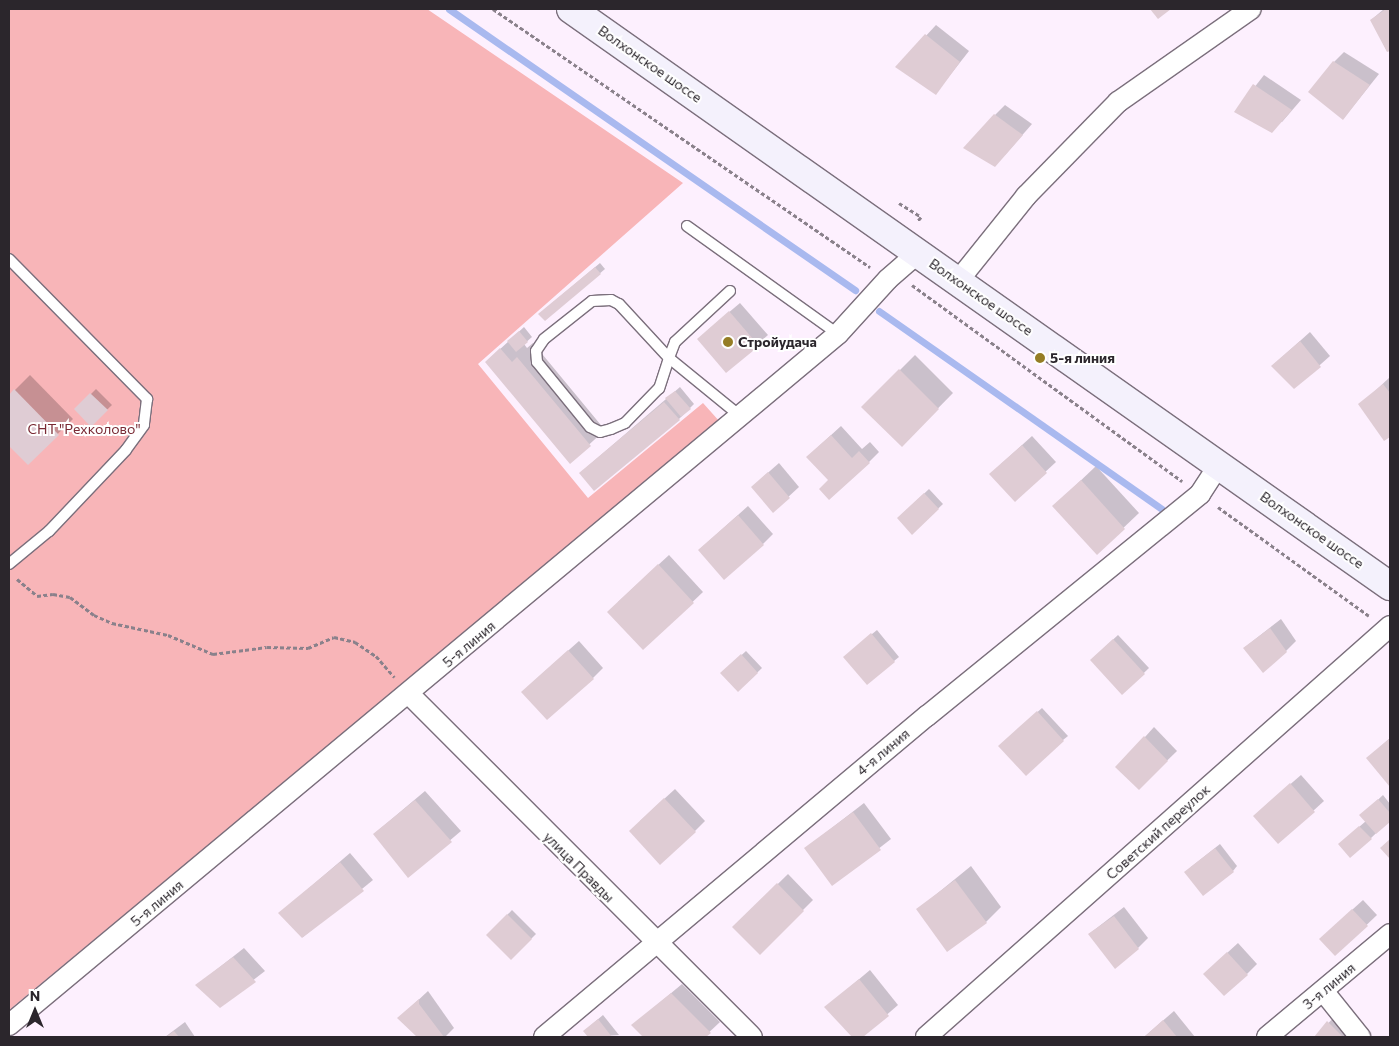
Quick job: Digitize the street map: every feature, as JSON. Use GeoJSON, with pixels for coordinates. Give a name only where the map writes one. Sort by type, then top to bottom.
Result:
{"type":"FeatureCollection","features":[{"type":"Feature","properties":{"kind":"main road","name":"Волхонское шоссе"},"geometry":{"type":"LineString","coordinates":[[571,9],[1390,586]]}},
{"type":"Feature","properties":{"kind":"street"},"geometry":{"type":"LineString","coordinates":[[958,281],[1026,196],[1118,102],[1250,9]]}},
{"type":"Feature","properties":{"kind":"street","name":"5-я линия"},"geometry":{"type":"LineString","coordinates":[[9,1025],[409,694],[838,334],[888,279],[918,253]]}},
{"type":"Feature","properties":{"kind":"street","name":"4-я линия"},"geometry":{"type":"LineString","coordinates":[[544,1037],[654,943],[1200,494],[1219,465]]}},
{"type":"Feature","properties":{"kind":"street","name":"Советский переулок"},"geometry":{"type":"LineString","coordinates":[[926,1037],[1390,626]]}},
{"type":"Feature","properties":{"kind":"street","name":"улица Правды"},"geometry":{"type":"LineString","coordinates":[[409,694],[654,943],[752,1037]]}},
{"type":"Feature","properties":{"kind":"street","name":"3-я линия"},"geometry":{"type":"LineString","coordinates":[[1267,1037],[1324,992],[1390,934]]}},
{"type":"Feature","properties":{"kind":"street"},"geometry":{"type":"LineString","coordinates":[[1324,992],[1360,1037]]}},
{"type":"Feature","properties":{"kind":"lane"},"geometry":{"type":"LineString","coordinates":[[687,226],[838,334]]}},
{"type":"Feature","properties":{"kind":"lane"},"geometry":{"type":"LineString","coordinates":[[9,259],[147,399],[144,425],[126,450],[49,531],[9,564]]}},
{"type":"Feature","properties":{"kind":"lane"},"geometry":{"type":"LineString","coordinates":[[730,291],[675,342],[670,358],[659,388],[624,423],[600,432],[590,428],[537,362],[536,351],[544,339],[592,301],[610,300],[670,358],[740,416]]}},
{"type":"Feature","properties":{"kind":"path"},"geometry":{"type":"LineString","coordinates":[[493,9],[888,279]]}},
{"type":"Feature","properties":{"kind":"path"},"geometry":{"type":"LineString","coordinates":[[16,578],[37,596],[53,594],[70,597],[94,615],[112,623],[168,635],[213,654],[267,647],[308,648],[334,637],[355,642],[376,656],[409,694]]}},
{"type":"Feature","properties":{"kind":"green space","name":"СНТ \"Рехколово\""},"geometry":{"type":"Polygon","coordinates":[[[9,9],[427,9],[683,183],[478,364],[588,498],[703,403],[720,422],[9,1010],[9,9]]]}},
{"type":"Feature","properties":{"kind":"building"},"geometry":{"type":"Polygon","coordinates":[[[1150,9],[1171,9],[1158,19],[1150,9]]]}},
{"type":"Feature","properties":{"kind":"building"},"geometry":{"type":"Polygon","coordinates":[[[1386,9],[1390,9],[1390,51],[1387,52],[1370,20],[1386,9]]]}},
{"type":"Feature","properties":{"kind":"building"},"geometry":{"type":"Polygon","coordinates":[[[925,34],[960,62],[936,95],[895,67],[925,34]]]}},
{"type":"Feature","properties":{"kind":"building"},"geometry":{"type":"Polygon","coordinates":[[[1333,61],[1370,85],[1343,120],[1308,92],[1333,61]]]}},
{"type":"Feature","properties":{"kind":"building"},"geometry":{"type":"Polygon","coordinates":[[[1253,84],[1292,110],[1272,133],[1234,112],[1253,84]]]}},
{"type":"Feature","properties":{"kind":"building"},"geometry":{"type":"Polygon","coordinates":[[[994,114],[1023,135],[995,167],[963,148],[994,114]]]}},
{"type":"Feature","properties":{"kind":"building"},"geometry":{"type":"Polygon","coordinates":[[[595,267],[601,274],[545,321],[538,314],[595,267]]]}},
{"type":"Feature","properties":{"kind":"building","name":"Стройудача"},"geometry":{"type":"Polygon","coordinates":[[[729,311],[759,346],[726,373],[697,339],[729,311]]]}},
{"type":"Feature","properties":{"kind":"building"},"geometry":{"type":"Polygon","coordinates":[[[519,331],[528,342],[516,352],[507,341],[519,331]]]}},
{"type":"Feature","properties":{"kind":"building"},"geometry":{"type":"Polygon","coordinates":[[[1300,341],[1321,367],[1294,389],[1271,366],[1300,341]]]}},
{"type":"Feature","properties":{"kind":"building"},"geometry":{"type":"Polygon","coordinates":[[[500,348],[512,362],[517,357],[591,446],[570,464],[485,362],[500,348]]]}},
{"type":"Feature","properties":{"kind":"building"},"geometry":{"type":"Polygon","coordinates":[[[899,369],[939,409],[902,447],[861,407],[899,369]]]}},
{"type":"Feature","properties":{"kind":"building"},"geometry":{"type":"Polygon","coordinates":[[[1383,384],[1390,393],[1390,437],[1384,441],[1358,404],[1383,384]]]}},
{"type":"Feature","properties":{"kind":"building"},"geometry":{"type":"Polygon","coordinates":[[[14,389],[59,435],[28,465],[9,446],[9,395],[14,389]]]}},
{"type":"Feature","properties":{"kind":"building"},"geometry":{"type":"Polygon","coordinates":[[[675,391],[691,409],[681,417],[665,398],[675,391]]]}},
{"type":"Feature","properties":{"kind":"building"},"geometry":{"type":"Polygon","coordinates":[[[90,393],[108,410],[91,427],[74,409],[90,393]]]}},
{"type":"Feature","properties":{"kind":"building"},"geometry":{"type":"Polygon","coordinates":[[[664,402],[680,420],[594,491],[579,473],[664,402]]]}},
{"type":"Feature","properties":{"kind":"building"},"geometry":{"type":"Polygon","coordinates":[[[831,435],[852,458],[859,451],[870,463],[829,500],[819,489],[828,480],[806,457],[831,435]]]}},
{"type":"Feature","properties":{"kind":"building"},"geometry":{"type":"Polygon","coordinates":[[[1022,445],[1047,473],[1015,502],[989,474],[1022,445]]]}},
{"type":"Feature","properties":{"kind":"building"},"geometry":{"type":"Polygon","coordinates":[[[768,472],[790,498],[773,513],[751,487],[768,472]]]}},
{"type":"Feature","properties":{"kind":"building"},"geometry":{"type":"Polygon","coordinates":[[[1081,480],[1125,529],[1097,555],[1052,506],[1081,480]]]}},
{"type":"Feature","properties":{"kind":"building"},"geometry":{"type":"Polygon","coordinates":[[[924,493],[939,509],[912,535],[897,518],[924,493]]]}},
{"type":"Feature","properties":{"kind":"building"},"geometry":{"type":"Polygon","coordinates":[[[738,515],[764,545],[724,580],[698,550],[738,515]]]}},
{"type":"Feature","properties":{"kind":"building"},"geometry":{"type":"Polygon","coordinates":[[[658,564],[694,603],[643,650],[607,612],[658,564]]]}},
{"type":"Feature","properties":{"kind":"building"},"geometry":{"type":"Polygon","coordinates":[[[1270,628],[1287,652],[1263,673],[1243,648],[1270,628]]]}},
{"type":"Feature","properties":{"kind":"building"},"geometry":{"type":"Polygon","coordinates":[[[871,633],[895,662],[867,685],[843,657],[871,633]]]}},
{"type":"Feature","properties":{"kind":"building"},"geometry":{"type":"Polygon","coordinates":[[[1113,639],[1145,674],[1122,695],[1090,660],[1113,639]]]}},
{"type":"Feature","properties":{"kind":"building"},"geometry":{"type":"Polygon","coordinates":[[[568,650],[594,679],[547,720],[521,692],[568,650]]]}},
{"type":"Feature","properties":{"kind":"building"},"geometry":{"type":"Polygon","coordinates":[[[741,654],[758,673],[738,692],[720,673],[741,654]]]}},
{"type":"Feature","properties":{"kind":"building"},"geometry":{"type":"Polygon","coordinates":[[[1037,711],[1064,741],[1026,776],[998,746],[1037,711]]]}},
{"type":"Feature","properties":{"kind":"building"},"geometry":{"type":"Polygon","coordinates":[[[1144,736],[1168,761],[1139,790],[1115,767],[1144,736]]]}},
{"type":"Feature","properties":{"kind":"building"},"geometry":{"type":"Polygon","coordinates":[[[1390,738],[1390,787],[1366,758],[1390,738]]]}},
{"type":"Feature","properties":{"kind":"building"},"geometry":{"type":"Polygon","coordinates":[[[1290,783],[1315,812],[1278,844],[1253,816],[1290,783]]]}},
{"type":"Feature","properties":{"kind":"building"},"geometry":{"type":"Polygon","coordinates":[[[664,798],[696,832],[660,865],[629,831],[664,798]]]}},
{"type":"Feature","properties":{"kind":"building"},"geometry":{"type":"Polygon","coordinates":[[[1378,799],[1390,813],[1390,822],[1376,834],[1359,815],[1378,799]]]}},
{"type":"Feature","properties":{"kind":"building"},"geometry":{"type":"Polygon","coordinates":[[[415,800],[452,842],[408,878],[373,834],[415,800]]]}},
{"type":"Feature","properties":{"kind":"building"},"geometry":{"type":"Polygon","coordinates":[[[853,812],[881,850],[832,886],[804,848],[853,812]]]}},
{"type":"Feature","properties":{"kind":"building"},"geometry":{"type":"Polygon","coordinates":[[[1359,826],[1372,839],[1350,858],[1338,844],[1359,826]]]}},
{"type":"Feature","properties":{"kind":"building"},"geometry":{"type":"Polygon","coordinates":[[[1390,839],[1390,859],[1380,848],[1390,839]]]}},
{"type":"Feature","properties":{"kind":"building"},"geometry":{"type":"Polygon","coordinates":[[[1215,848],[1234,872],[1203,896],[1184,872],[1215,848]]]}},
{"type":"Feature","properties":{"kind":"building"},"geometry":{"type":"Polygon","coordinates":[[[340,862],[364,891],[302,938],[278,913],[340,862]]]}},
{"type":"Feature","properties":{"kind":"building"},"geometry":{"type":"Polygon","coordinates":[[[955,880],[987,923],[947,952],[916,909],[955,880]]]}},
{"type":"Feature","properties":{"kind":"building"},"geometry":{"type":"Polygon","coordinates":[[[777,883],[804,911],[760,955],[732,927],[777,883]]]}},
{"type":"Feature","properties":{"kind":"building"},"geometry":{"type":"Polygon","coordinates":[[[1352,909],[1368,926],[1335,956],[1319,939],[1352,909]]]}},
{"type":"Feature","properties":{"kind":"building"},"geometry":{"type":"Polygon","coordinates":[[[507,914],[532,939],[511,960],[486,935],[507,914]]]}},
{"type":"Feature","properties":{"kind":"building"},"geometry":{"type":"Polygon","coordinates":[[[1114,916],[1139,949],[1115,969],[1088,934],[1114,916]]]}},
{"type":"Feature","properties":{"kind":"building"},"geometry":{"type":"Polygon","coordinates":[[[1227,952],[1248,975],[1224,996],[1203,974],[1227,952]]]}},
{"type":"Feature","properties":{"kind":"building"},"geometry":{"type":"Polygon","coordinates":[[[233,957],[256,982],[220,1008],[195,985],[233,957]]]}},
{"type":"Feature","properties":{"kind":"building"},"geometry":{"type":"Polygon","coordinates":[[[859,979],[889,1016],[863,1037],[852,1037],[824,1007],[859,979]]]}},
{"type":"Feature","properties":{"kind":"building"},"geometry":{"type":"Polygon","coordinates":[[[671,993],[711,1033],[706,1037],[643,1037],[631,1025],[671,993]]]}},
{"type":"Feature","properties":{"kind":"building"},"geometry":{"type":"Polygon","coordinates":[[[419,999],[419,1004],[444,1037],[417,1037],[397,1018],[419,999]]]}},
{"type":"Feature","properties":{"kind":"building"},"geometry":{"type":"Polygon","coordinates":[[[598,1019],[612,1037],[588,1037],[583,1031],[598,1019]]]}},
{"type":"Feature","properties":{"kind":"building"},"geometry":{"type":"Polygon","coordinates":[[[1163,1020],[1177,1037],[1144,1037],[1163,1020]]]}},
{"type":"Feature","properties":{"kind":"building"},"geometry":{"type":"Polygon","coordinates":[[[1327,1021],[1343,1037],[1314,1037],[1327,1021]]]}},
{"type":"Feature","properties":{"kind":"building"},"geometry":{"type":"Polygon","coordinates":[[[174,1031],[179,1037],[166,1037],[174,1031]]]}},
{"type":"Feature","properties":{"kind":"waterway"},"geometry":{"type":"LineString","coordinates":[[449,9],[855,290]]}},
{"type":"Feature","properties":{"kind":"waterway"},"geometry":{"type":"LineString","coordinates":[[879,311],[1162,509]]}},
{"type":"Feature","properties":{"kind":"place","name":"Стройудача"},"geometry":{"type":"Point","coordinates":[728,342]}},
{"type":"Feature","properties":{"kind":"place","name":"5-я линия"},"geometry":{"type":"Point","coordinates":[1040,358]}}]}
